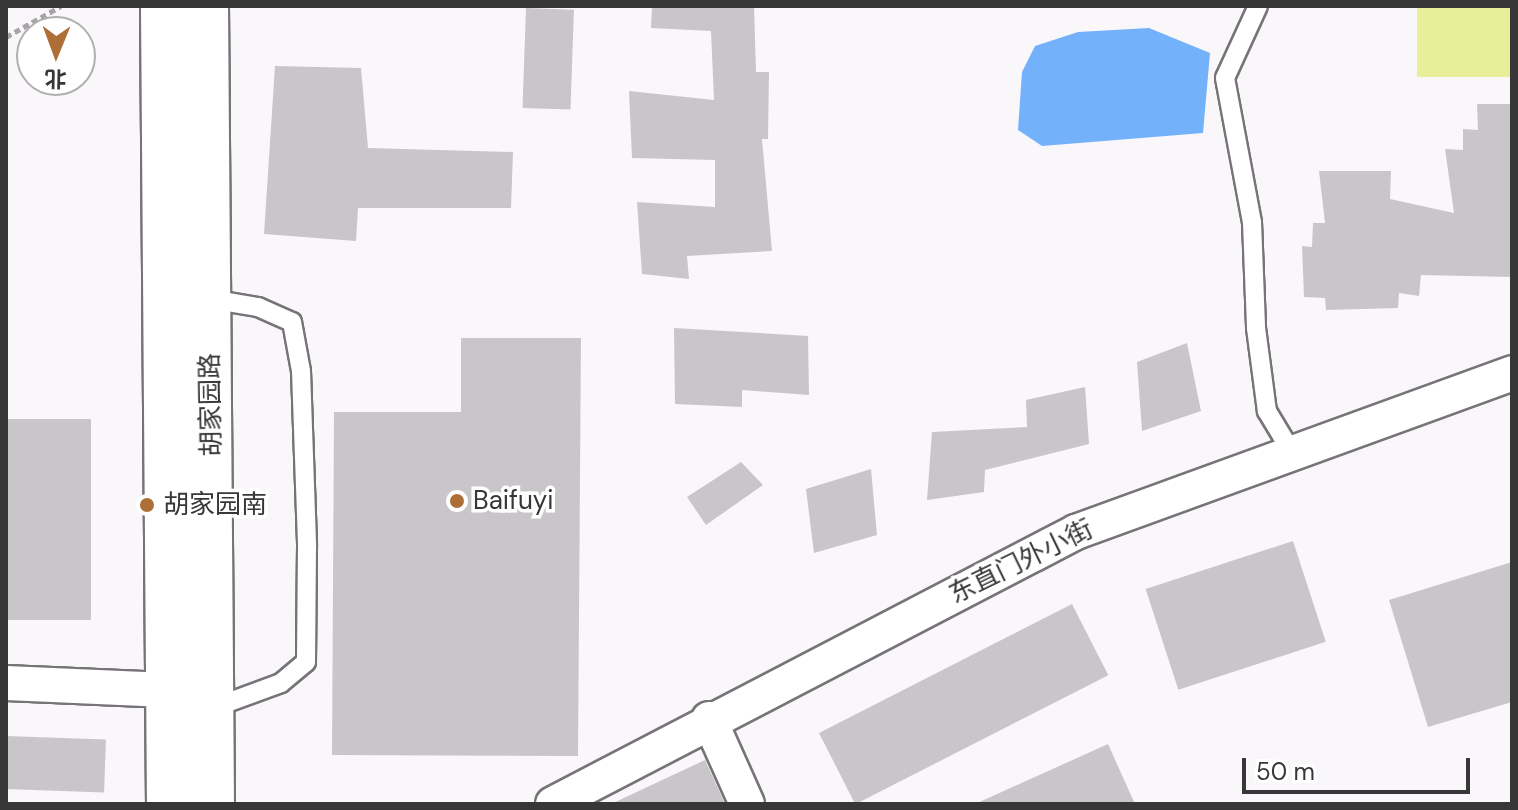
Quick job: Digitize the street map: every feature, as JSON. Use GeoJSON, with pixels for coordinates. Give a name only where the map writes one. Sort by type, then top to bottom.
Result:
{"type":"FeatureCollection","features":[{"type":"Feature","properties":{"kind":"street","name":"胡家园路"},"geometry":{"type":"LineString","coordinates":[[163,6],[169,804]]}},
{"type":"Feature","properties":{"kind":"street","name":"胡家园路"},"geometry":{"type":"LineString","coordinates":[[206,6],[212,804]]}},
{"type":"Feature","properties":{"kind":"street","name":"东直门外小街"},"geometry":{"type":"LineString","coordinates":[[553,804],[709,719],[1076,532],[1294,456],[1512,373]]}},
{"type":"Feature","properties":{"kind":"street"},"geometry":{"type":"LineString","coordinates":[[6,683],[167,690]]}},
{"type":"Feature","properties":{"kind":"street"},"geometry":{"type":"LineString","coordinates":[[709,719],[747,804]]}},
{"type":"Feature","properties":{"kind":"lane"},"geometry":{"type":"LineString","coordinates":[[1258,6],[1225,78],[1252,222],[1256,328],[1267,411],[1294,456]]}},
{"type":"Feature","properties":{"kind":"lane"},"geometry":{"type":"LineString","coordinates":[[210,299],[258,307],[292,322],[301,371],[307,547],[306,662],[281,683],[213,708]]}},
{"type":"Feature","properties":{"kind":"path"},"geometry":{"type":"LineString","coordinates":[[6,37],[61,6]]}},
{"type":"Feature","properties":{"kind":"green space"},"geometry":{"type":"Polygon","coordinates":[[[1417,6],[1512,6],[1512,77],[1417,77],[1417,6]]]}},
{"type":"Feature","properties":{"kind":"water"},"geometry":{"type":"Polygon","coordinates":[[[1149,28],[1210,53],[1203,133],[1042,146],[1018,130],[1022,72],[1035,46],[1078,32],[1149,28]]]}},
{"type":"Feature","properties":{"kind":"building"},"geometry":{"type":"Polygon","coordinates":[[[652,6],[754,6],[756,72],[769,72],[768,139],[762,139],[772,251],[687,256],[689,279],[642,274],[637,202],[715,207],[715,160],[632,158],[629,91],[714,100],[711,31],[651,28],[652,6]]]}},
{"type":"Feature","properties":{"kind":"building"},"geometry":{"type":"Polygon","coordinates":[[[526,8],[574,10],[570,110],[523,108],[526,8]]]}},
{"type":"Feature","properties":{"kind":"building"},"geometry":{"type":"Polygon","coordinates":[[[275,66],[361,68],[368,148],[513,152],[511,208],[358,208],[356,241],[264,234],[275,66]]]}},
{"type":"Feature","properties":{"kind":"building"},"geometry":{"type":"Polygon","coordinates":[[[1477,104],[1512,104],[1512,277],[1421,275],[1419,296],[1399,293],[1398,308],[1326,310],[1325,298],[1304,297],[1302,246],[1312,247],[1313,223],[1325,223],[1319,171],[1391,171],[1390,199],[1454,213],[1445,149],[1463,150],[1463,129],[1478,130],[1477,104]]]}},
{"type":"Feature","properties":{"kind":"building"},"geometry":{"type":"Polygon","coordinates":[[[674,328],[808,336],[809,395],[742,390],[742,407],[675,404],[674,328]]]}},
{"type":"Feature","properties":{"kind":"building","name":"Baifuyi"},"geometry":{"type":"Polygon","coordinates":[[[461,338],[581,338],[578,756],[332,755],[334,412],[461,412],[461,338]]]}},
{"type":"Feature","properties":{"kind":"building"},"geometry":{"type":"Polygon","coordinates":[[[1187,343],[1201,411],[1142,431],[1137,362],[1187,343]]]}},
{"type":"Feature","properties":{"kind":"building"},"geometry":{"type":"Polygon","coordinates":[[[1085,387],[1089,444],[985,470],[984,492],[927,500],[932,432],[1027,427],[1026,400],[1085,387]]]}},
{"type":"Feature","properties":{"kind":"building"},"geometry":{"type":"Polygon","coordinates":[[[6,419],[91,419],[91,620],[6,620],[6,419]]]}},
{"type":"Feature","properties":{"kind":"building"},"geometry":{"type":"Polygon","coordinates":[[[741,462],[763,485],[706,525],[687,497],[741,462]]]}},
{"type":"Feature","properties":{"kind":"building"},"geometry":{"type":"Polygon","coordinates":[[[871,469],[877,535],[814,553],[806,489],[871,469]]]}},
{"type":"Feature","properties":{"kind":"building"},"geometry":{"type":"Polygon","coordinates":[[[1293,541],[1326,642],[1178,690],[1146,589],[1293,541]]]}},
{"type":"Feature","properties":{"kind":"building"},"geometry":{"type":"Polygon","coordinates":[[[1512,562],[1512,702],[1428,727],[1389,600],[1512,562]]]}},
{"type":"Feature","properties":{"kind":"building"},"geometry":{"type":"Polygon","coordinates":[[[1072,604],[1108,675],[856,804],[819,733],[1072,604]]]}},
{"type":"Feature","properties":{"kind":"building"},"geometry":{"type":"Polygon","coordinates":[[[6,736],[106,739],[104,792],[6,789],[6,736]]]}},
{"type":"Feature","properties":{"kind":"building"},"geometry":{"type":"Polygon","coordinates":[[[1108,744],[1135,804],[975,804],[1108,744]]]}},
{"type":"Feature","properties":{"kind":"building"},"geometry":{"type":"Polygon","coordinates":[[[705,760],[725,804],[611,804],[705,760]]]}},
{"type":"Feature","properties":{"kind":"place","name":"Baifuyi"},"geometry":{"type":"Point","coordinates":[457,501]}},
{"type":"Feature","properties":{"kind":"place","name":"胡家园南"},"geometry":{"type":"Point","coordinates":[147,505]}}]}
